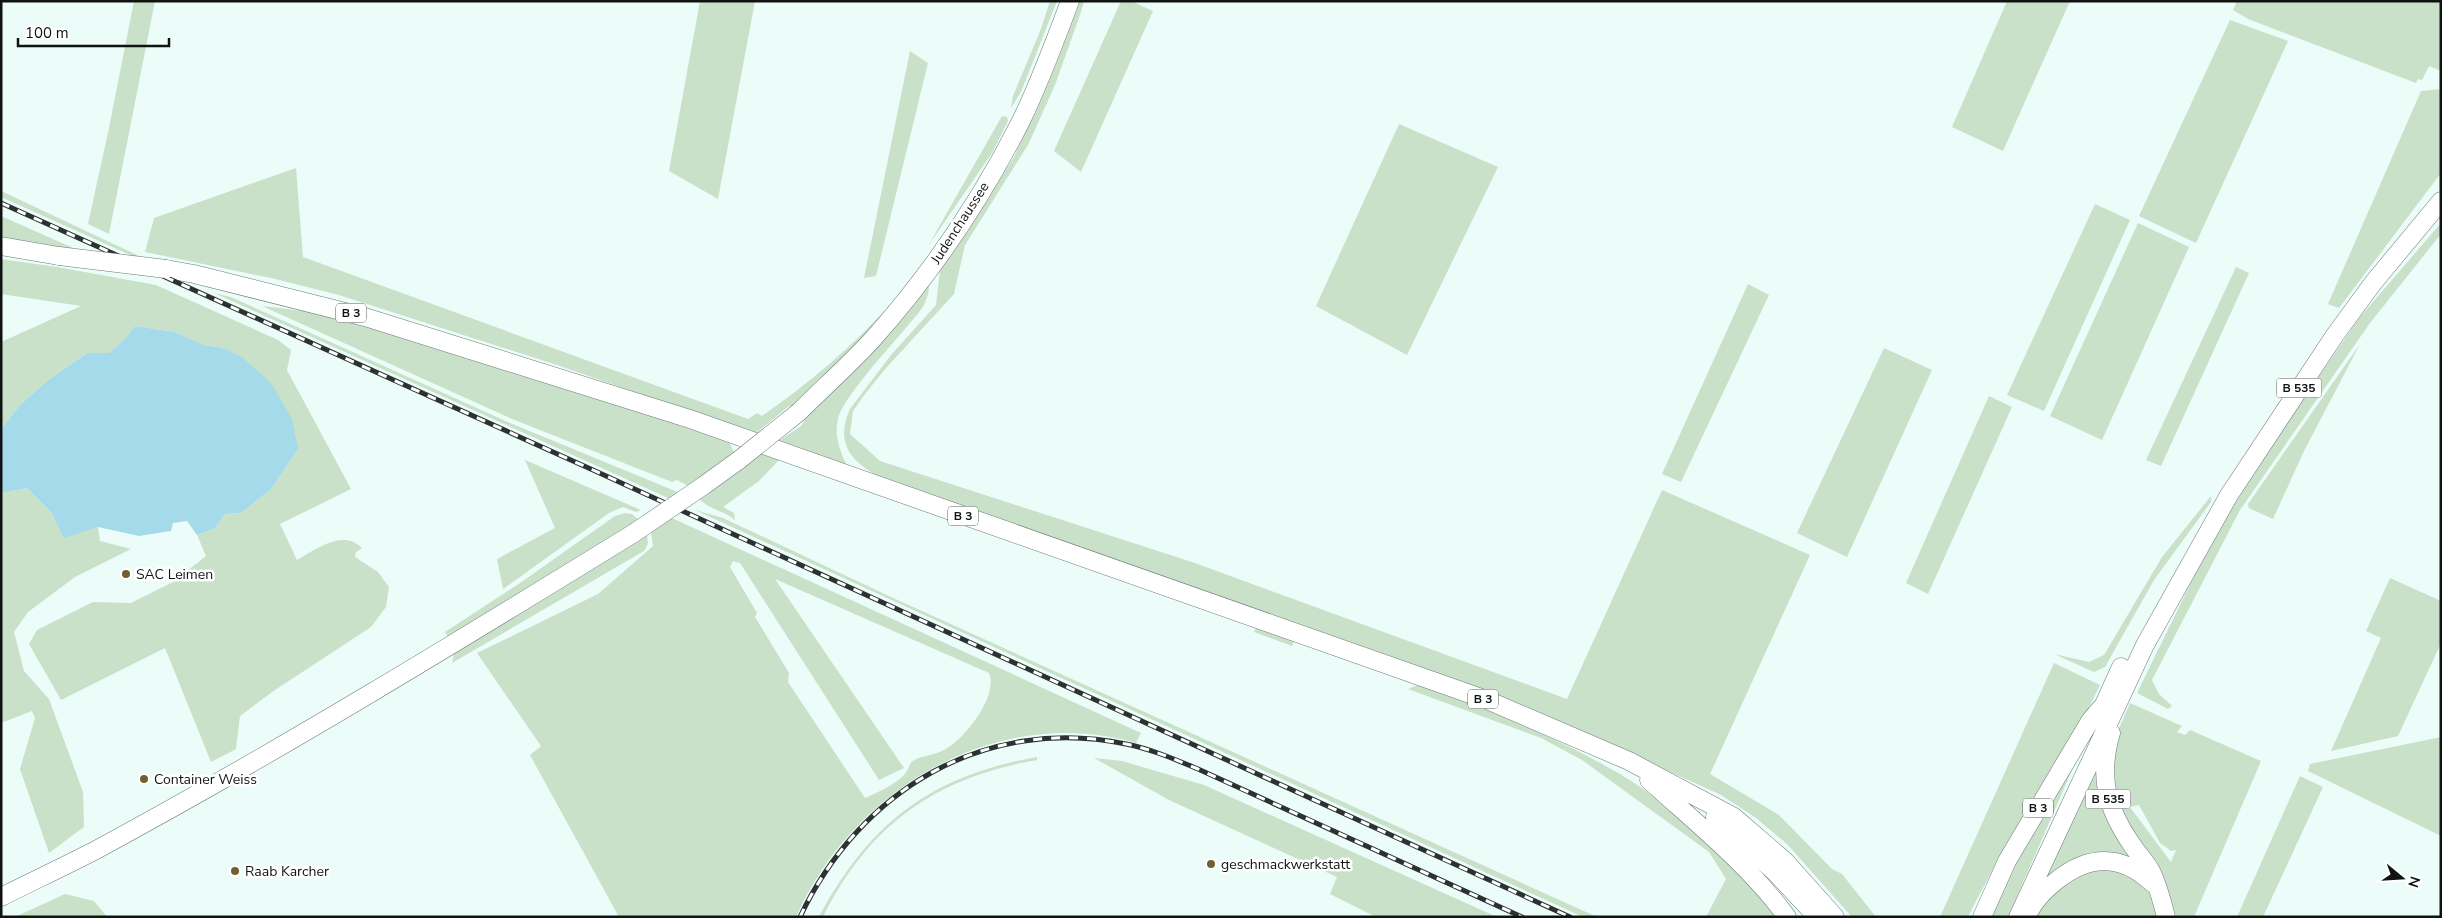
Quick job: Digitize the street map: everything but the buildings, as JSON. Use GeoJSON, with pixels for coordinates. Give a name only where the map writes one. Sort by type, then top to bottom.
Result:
{"type":"FeatureCollection","features":[{"type":"Feature","properties":{"kind":"main road","name":"Judenchaussee"},"geometry":{"type":"LineString","coordinates":[[1,897],[96,850],[212,786],[417,667],[634,533],[739,460],[799,412],[871,341],[929,270],[965,219],[1021,120],[1051,53],[1070,1]]}},
{"type":"Feature","properties":{"kind":"main road","name":"B 535"},"geometry":{"type":"LineString","coordinates":[[2018,917],[2034,868],[2118,694],[2164,588],[2193,542],[2229,495],[2335,335],[2373,283],[2441,200]]}},
{"type":"Feature","properties":{"kind":"main road","name":"B 3"},"geometry":{"type":"LineString","coordinates":[[1,246],[38,254],[194,274],[365,317],[690,419],[1487,700],[1629,761],[1688,794],[1830,916]]}},
{"type":"Feature","properties":{"kind":"main road","name":"B 3"},"geometry":{"type":"LineString","coordinates":[[1,255],[38,254]]}},
{"type":"Feature","properties":{"kind":"main road","name":"B 535"},"geometry":{"type":"LineString","coordinates":[[2156,887],[2152,873],[2117,824],[2110,807],[2106,791],[2106,755],[2118,694],[2229,495]]}},
{"type":"Feature","properties":{"kind":"main road","name":"B 3"},"geometry":{"type":"LineString","coordinates":[[1982,917],[2007,861],[2090,721],[2118,694]]}},
{"type":"Feature","properties":{"kind":"main road","name":"B 3"},"geometry":{"type":"LineString","coordinates":[[1629,761],[1711,834],[1758,882],[1787,917]]}},
{"type":"Feature","properties":{"kind":"main road"},"geometry":{"type":"LineString","coordinates":[[2026,917],[2032,906],[2048,887],[2071,870],[2093,861],[2116,861],[2130,866],[2156,887],[2162,900],[2166,917]]}},
{"type":"Feature","properties":{"kind":"green space"},"geometry":{"type":"Polygon","coordinates":[[[134,1],[155,1],[109,234],[88,224],[134,1]]]}},
{"type":"Feature","properties":{"kind":"green space"},"geometry":{"type":"Polygon","coordinates":[[[700,1],[755,1],[718,199],[669,171],[700,1]]]}},
{"type":"Feature","properties":{"kind":"green space"},"geometry":{"type":"Polygon","coordinates":[[[1050,1],[1057,1],[1021,92],[1011,108],[1013,96],[1041,29],[1050,1]]]}},
{"type":"Feature","properties":{"kind":"green space"},"geometry":{"type":"Polygon","coordinates":[[[1079,1],[1084,1],[1055,85],[1028,145],[965,245],[954,294],[886,368],[865,394],[853,411],[850,434],[880,461],[1195,563],[1567,699],[1662,490],[1810,555],[1710,774],[1779,815],[1832,869],[1842,874],[1876,917],[1852,917],[1787,844],[1756,818],[1721,795],[1556,720],[923,495],[877,475],[852,456],[846,443],[844,428],[850,409],[891,355],[936,305],[940,270],[1014,157],[1060,54],[1079,1]]]}},
{"type":"Feature","properties":{"kind":"green space"},"geometry":{"type":"Polygon","coordinates":[[[1121,1],[1131,1],[1153,11],[1081,172],[1054,151],[1121,1]]]}},
{"type":"Feature","properties":{"kind":"green space"},"geometry":{"type":"Polygon","coordinates":[[[2007,1],[2070,1],[2003,151],[1952,127],[2007,1]]]}},
{"type":"Feature","properties":{"kind":"green space"},"geometry":{"type":"Polygon","coordinates":[[[2237,1],[2441,1],[2441,71],[2429,66],[2422,80],[2418,79],[2416,83],[2248,19],[2233,10],[2237,1]]]}},
{"type":"Feature","properties":{"kind":"green space"},"geometry":{"type":"Polygon","coordinates":[[[2230,20],[2288,41],[2196,243],[2139,216],[2230,20]]]}},
{"type":"Feature","properties":{"kind":"green space"},"geometry":{"type":"Polygon","coordinates":[[[910,51],[928,63],[876,276],[864,278],[910,51]]]}},
{"type":"Feature","properties":{"kind":"green space"},"geometry":{"type":"Polygon","coordinates":[[[2441,89],[2441,173],[2339,308],[2328,304],[2421,91],[2441,89]]]}},
{"type":"Feature","properties":{"kind":"green space"},"geometry":{"type":"Polygon","coordinates":[[[1029,100],[943,244],[855,348],[792,408],[789,406],[755,434],[557,365],[339,295],[271,278],[145,252],[154,218],[296,168],[303,257],[748,419],[757,413],[762,416],[826,367],[866,330],[903,290],[949,229],[1029,100]]]}},
{"type":"Feature","properties":{"kind":"green space"},"geometry":{"type":"Polygon","coordinates":[[[1002,116],[1007,117],[1008,121],[992,153],[928,246],[1002,116]]]}},
{"type":"Feature","properties":{"kind":"green space"},"geometry":{"type":"Polygon","coordinates":[[[1399,124],[1498,167],[1407,355],[1316,306],[1399,124]]]}},
{"type":"Feature","properties":{"kind":"green space"},"geometry":{"type":"Polygon","coordinates":[[[1,191],[169,270],[159,268],[1,197],[1,191]]]}},
{"type":"Feature","properties":{"kind":"green space"},"geometry":{"type":"Polygon","coordinates":[[[2095,204],[2130,220],[2044,411],[2007,395],[2095,204]]]}},
{"type":"Feature","properties":{"kind":"green space"},"geometry":{"type":"Polygon","coordinates":[[[1,216],[80,251],[1,240],[1,216]]]}},
{"type":"Feature","properties":{"kind":"green space"},"geometry":{"type":"Polygon","coordinates":[[[2138,223],[2189,247],[2102,440],[2050,416],[2138,223]]]}},
{"type":"Feature","properties":{"kind":"green space"},"geometry":{"type":"Polygon","coordinates":[[[2441,223],[2441,234],[2370,323],[2240,510],[2152,680],[2159,694],[2172,706],[2168,709],[2137,693],[2225,513],[2360,317],[2441,223]]]}},
{"type":"Feature","properties":{"kind":"green space"},"geometry":{"type":"Polygon","coordinates":[[[1,259],[156,285],[278,340],[291,350],[287,370],[351,489],[280,524],[297,560],[320,547],[338,540],[355,542],[362,548],[356,552],[355,557],[378,572],[389,587],[386,607],[371,627],[272,692],[240,716],[236,749],[211,762],[165,648],[61,700],[29,644],[37,630],[93,602],[131,603],[173,582],[206,556],[197,535],[215,528],[225,514],[241,513],[271,489],[298,449],[223,348],[204,345],[175,332],[135,326],[124,340],[109,353],[87,353],[47,381],[20,405],[1,429],[1,342],[81,306],[1,294],[1,259]]]}},
{"type":"Feature","properties":{"kind":"green space"},"geometry":{"type":"Polygon","coordinates":[[[2236,267],[2249,273],[2161,466],[2146,460],[2236,267]]]}},
{"type":"Feature","properties":{"kind":"green space"},"geometry":{"type":"Polygon","coordinates":[[[929,284],[926,301],[920,311],[869,371],[842,409],[838,419],[837,437],[847,466],[777,442],[801,426],[808,415],[877,346],[929,284]]]}},
{"type":"Feature","properties":{"kind":"green space"},"geometry":{"type":"Polygon","coordinates":[[[1748,284],[1769,295],[1681,482],[1662,474],[1748,284]]]}},
{"type":"Feature","properties":{"kind":"green space"},"geometry":{"type":"Polygon","coordinates":[[[214,293],[231,297],[510,423],[680,493],[670,499],[214,293]]]}},
{"type":"Feature","properties":{"kind":"green space"},"geometry":{"type":"Polygon","coordinates":[[[262,306],[303,311],[451,347],[730,443],[734,453],[688,486],[677,480],[672,482],[512,419],[262,306]]]}},
{"type":"Feature","properties":{"kind":"green space"},"geometry":{"type":"Polygon","coordinates":[[[2360,344],[2304,451],[2273,519],[2249,508],[2248,504],[2360,344]]]}},
{"type":"Feature","properties":{"kind":"green space"},"geometry":{"type":"Polygon","coordinates":[[[1884,348],[1932,370],[1847,557],[1797,533],[1884,348]]]}},
{"type":"Feature","properties":{"kind":"green space"},"geometry":{"type":"Polygon","coordinates":[[[1989,396],[2012,407],[1928,594],[1906,583],[1989,396]]]}},
{"type":"Feature","properties":{"kind":"green space"},"geometry":{"type":"Polygon","coordinates":[[[762,454],[779,460],[759,481],[723,507],[734,513],[735,520],[708,506],[699,499],[762,454]]]}},
{"type":"Feature","properties":{"kind":"green space"},"geometry":{"type":"Polygon","coordinates":[[[525,460],[641,510],[636,512],[623,507],[609,513],[503,589],[497,559],[555,528],[525,460]]]}},
{"type":"Feature","properties":{"kind":"green space"},"geometry":{"type":"Polygon","coordinates":[[[27,488],[51,512],[64,537],[98,527],[100,541],[131,549],[75,577],[28,612],[14,632],[24,671],[49,699],[83,792],[84,827],[49,853],[20,769],[35,718],[32,711],[1,723],[1,493],[27,488]]]}},
{"type":"Feature","properties":{"kind":"green space"},"geometry":{"type":"Polygon","coordinates":[[[2211,496],[2211,502],[2154,580],[2105,667],[2094,672],[2054,654],[2089,662],[2104,655],[2162,557],[2211,496]]]}},
{"type":"Feature","properties":{"kind":"green space"},"geometry":{"type":"Polygon","coordinates":[[[695,510],[723,518],[891,597],[1597,917],[1583,917],[695,510]]]}},
{"type":"Feature","properties":{"kind":"green space"},"geometry":{"type":"Polygon","coordinates":[[[625,513],[632,514],[639,520],[449,639],[445,632],[520,583],[615,516],[625,513]]]}},
{"type":"Feature","properties":{"kind":"green space"},"geometry":{"type":"Polygon","coordinates":[[[672,518],[1141,733],[1136,743],[1084,734],[1032,735],[982,747],[935,767],[892,795],[853,830],[821,871],[796,917],[619,917],[530,755],[541,746],[477,653],[598,594],[653,546],[651,532],[672,518]],[[733,561],[730,567],[757,613],[755,617],[789,673],[788,682],[865,798],[896,782],[913,761],[938,753],[950,746],[960,738],[977,717],[989,694],[991,683],[989,673],[775,579],[904,768],[879,780],[740,563],[733,561]]]}},
{"type":"Feature","properties":{"kind":"green space"},"geometry":{"type":"Polygon","coordinates":[[[647,535],[648,544],[644,551],[452,663],[454,654],[647,535]]]}},
{"type":"Feature","properties":{"kind":"green space"},"geometry":{"type":"Polygon","coordinates":[[[2390,578],[2441,601],[2441,643],[2398,736],[2331,751],[2381,638],[2366,631],[2390,578]]]}},
{"type":"Feature","properties":{"kind":"green space"},"geometry":{"type":"Polygon","coordinates":[[[1257,626],[1294,640],[1292,646],[1254,632],[1257,626]]]}},
{"type":"Feature","properties":{"kind":"green space"},"geometry":{"type":"Polygon","coordinates":[[[2054,663],[2100,685],[2069,744],[1983,887],[1968,917],[1940,917],[2054,663]]]}},
{"type":"Feature","properties":{"kind":"green space"},"geometry":{"type":"Polygon","coordinates":[[[1420,684],[1547,736],[1620,774],[1642,788],[1664,804],[1704,839],[1776,917],[1706,917],[1726,879],[1709,852],[1582,760],[1541,738],[1408,689],[1420,684]]]}},
{"type":"Feature","properties":{"kind":"green space"},"geometry":{"type":"Polygon","coordinates":[[[2130,703],[2182,726],[2177,732],[2185,735],[2190,730],[2261,761],[2194,917],[2172,917],[2111,790],[2114,740],[2130,703]],[[2139,805],[2130,807],[2171,862],[2176,850],[2171,851],[2160,843],[2139,805]]]}},
{"type":"Feature","properties":{"kind":"green space"},"geometry":{"type":"Polygon","coordinates":[[[2441,737],[2441,836],[2308,771],[2310,764],[2441,737]]]}},
{"type":"Feature","properties":{"kind":"green space"},"geometry":{"type":"Polygon","coordinates":[[[2100,755],[2141,865],[2119,857],[2041,885],[2100,755]]]}},
{"type":"Feature","properties":{"kind":"green space"},"geometry":{"type":"Polygon","coordinates":[[[1037,757],[1037,760],[1001,768],[968,779],[937,793],[910,810],[885,831],[862,856],[841,884],[823,917],[819,917],[839,884],[860,855],[882,830],[907,809],[935,791],[965,777],[999,765],[1037,757]]]}},
{"type":"Feature","properties":{"kind":"green space"},"geometry":{"type":"Polygon","coordinates":[[[1094,758],[1122,761],[1204,785],[1497,917],[1376,917],[1330,894],[1337,877],[1169,800],[1094,758]]]}},
{"type":"Feature","properties":{"kind":"green space"},"geometry":{"type":"Polygon","coordinates":[[[2076,761],[2008,917],[1990,917],[2013,864],[2076,761]]]}},
{"type":"Feature","properties":{"kind":"green space"},"geometry":{"type":"Polygon","coordinates":[[[2300,776],[2323,787],[2263,917],[2237,917],[2300,776]]]}},
{"type":"Feature","properties":{"kind":"green space"},"geometry":{"type":"Polygon","coordinates":[[[2115,867],[2146,885],[2158,917],[2033,917],[2052,892],[2081,872],[2115,867]]]}},
{"type":"Feature","properties":{"kind":"green space"},"geometry":{"type":"Polygon","coordinates":[[[65,894],[94,901],[107,917],[15,917],[65,894]]]}},
{"type":"Feature","properties":{"kind":"water"},"geometry":{"type":"Polygon","coordinates":[[[135,326],[175,332],[204,345],[223,348],[242,357],[271,383],[292,419],[298,449],[271,489],[241,513],[225,514],[215,528],[197,535],[187,521],[173,523],[171,531],[139,536],[98,527],[64,538],[51,512],[27,488],[1,493],[1,429],[20,405],[47,381],[87,353],[109,353],[124,340],[135,326]]]}},
{"type":"Feature","properties":{"kind":"railway"},"geometry":{"type":"LineString","coordinates":[[1,203],[593,470],[1570,917]]}},
{"type":"Feature","properties":{"kind":"railway"},"geometry":{"type":"LineString","coordinates":[[800,917],[825,872],[856,832],[892,799],[933,772],[977,753],[1024,741],[1074,738],[1126,744],[1171,758],[1522,917]]}},
{"type":"Feature","properties":{"kind":"place","name":"SAC Leimen"},"geometry":{"type":"Point","coordinates":[126,574]}},
{"type":"Feature","properties":{"kind":"place","name":"Container Weiss"},"geometry":{"type":"Point","coordinates":[144,779]}},
{"type":"Feature","properties":{"kind":"place","name":"geschmackwerkstatt"},"geometry":{"type":"Point","coordinates":[1211,864]}},
{"type":"Feature","properties":{"kind":"place","name":"Raab Karcher"},"geometry":{"type":"Point","coordinates":[235,871]}}]}
